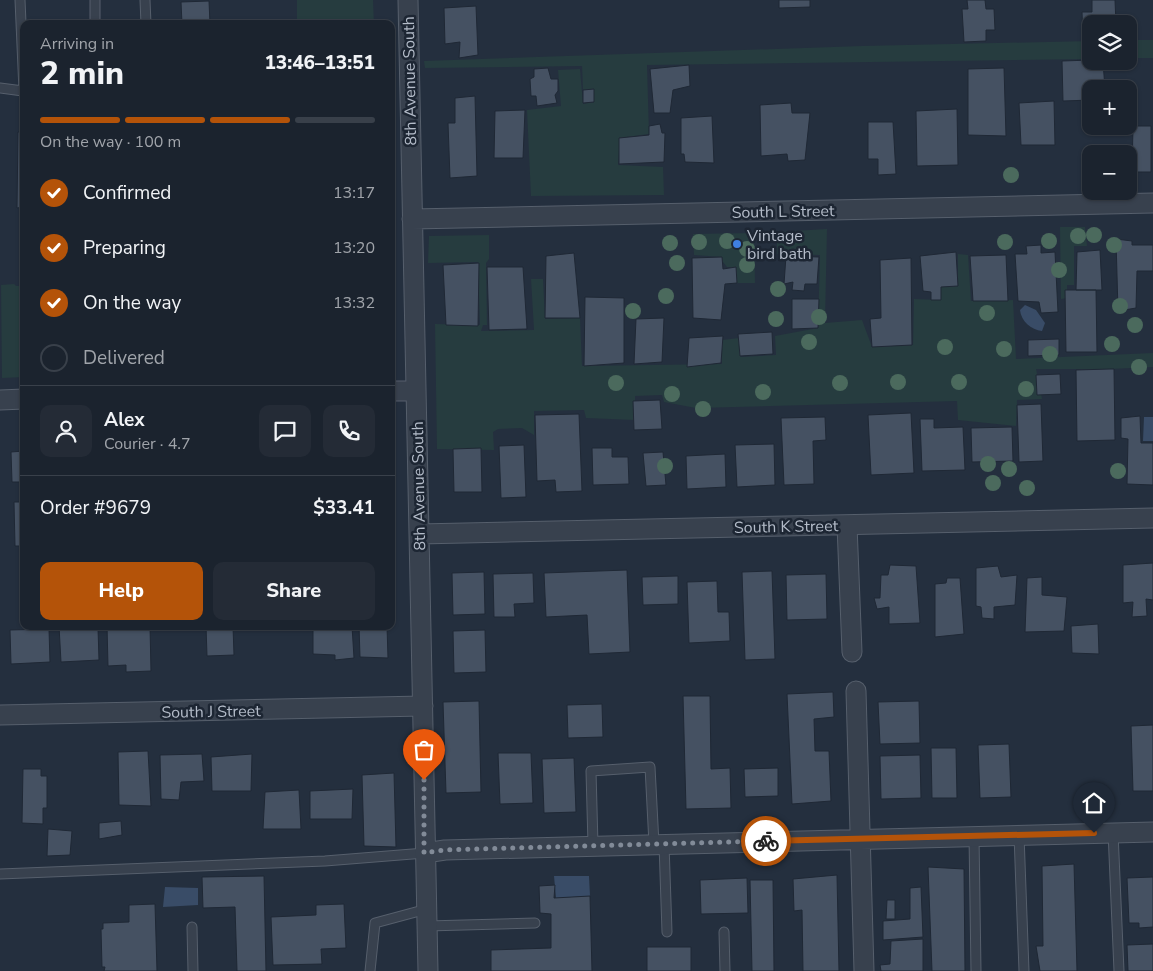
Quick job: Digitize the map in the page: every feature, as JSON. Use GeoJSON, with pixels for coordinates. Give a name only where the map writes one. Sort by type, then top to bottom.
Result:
{"type":"FeatureCollection","features":[{"type":"Feature","properties":{"kind":"street","name":"8th Avenue South"},"geometry":{"type":"LineString","coordinates":[[408,0],[423,706],[424,853],[428,971]]}},
{"type":"Feature","properties":{"kind":"street","name":"South L Street"},"geometry":{"type":"LineString","coordinates":[[412,219],[1153,203]]}},
{"type":"Feature","properties":{"kind":"street"},"geometry":{"type":"LineString","coordinates":[[395,391],[416,391]]}},
{"type":"Feature","properties":{"kind":"street"},"geometry":{"type":"LineString","coordinates":[[0,400],[20,399]]}},
{"type":"Feature","properties":{"kind":"street","name":"South K Street"},"geometry":{"type":"LineString","coordinates":[[419,534],[1153,518]]}},
{"type":"Feature","properties":{"kind":"street"},"geometry":{"type":"LineString","coordinates":[[847,525],[852,652]]}},
{"type":"Feature","properties":{"kind":"street"},"geometry":{"type":"LineString","coordinates":[[856,691],[864,971]]}},
{"type":"Feature","properties":{"kind":"street","name":"South J Street"},"geometry":{"type":"LineString","coordinates":[[0,715],[423,706]]}},
{"type":"Feature","properties":{"kind":"street"},"geometry":{"type":"LineString","coordinates":[[424,853],[445,850],[593,845],[1153,832]]}},
{"type":"Feature","properties":{"kind":"lane"},"geometry":{"type":"LineString","coordinates":[[20,0],[21,20]]}},
{"type":"Feature","properties":{"kind":"lane"},"geometry":{"type":"LineString","coordinates":[[95,0],[95,20]]}},
{"type":"Feature","properties":{"kind":"lane"},"geometry":{"type":"LineString","coordinates":[[145,0],[146,20]]}},
{"type":"Feature","properties":{"kind":"lane"},"geometry":{"type":"LineString","coordinates":[[0,88],[20,91]]}},
{"type":"Feature","properties":{"kind":"lane"},"geometry":{"type":"LineString","coordinates":[[593,845],[591,771],[650,767],[667,932]]}},
{"type":"Feature","properties":{"kind":"lane"},"geometry":{"type":"LineString","coordinates":[[1113,832],[1119,971]]}},
{"type":"Feature","properties":{"kind":"lane"},"geometry":{"type":"LineString","coordinates":[[1019,835],[1024,971]]}},
{"type":"Feature","properties":{"kind":"lane"},"geometry":{"type":"LineString","coordinates":[[974,836],[976,971]]}},
{"type":"Feature","properties":{"kind":"lane"},"geometry":{"type":"LineString","coordinates":[[0,874],[325,861],[424,853]]}},
{"type":"Feature","properties":{"kind":"lane"},"geometry":{"type":"LineString","coordinates":[[370,971],[375,923],[427,918],[535,923]]}},
{"type":"Feature","properties":{"kind":"lane"},"geometry":{"type":"LineString","coordinates":[[192,927],[193,971]]}},
{"type":"Feature","properties":{"kind":"lane"},"geometry":{"type":"LineString","coordinates":[[724,932],[725,971]]}},
{"type":"Feature","properties":{"kind":"green space"},"geometry":{"type":"Polygon","coordinates":[[[297,0],[373,0],[374,20],[297,20],[297,0]]]}},
{"type":"Feature","properties":{"kind":"green space"},"geometry":{"type":"Polygon","coordinates":[[[1137,40],[1153,40],[1153,58],[1137,58],[1137,40]]]}},
{"type":"Feature","properties":{"kind":"green space"},"geometry":{"type":"Polygon","coordinates":[[[1082,41],[1082,59],[647,65],[649,134],[620,138],[618,165],[663,167],[664,195],[531,196],[527,110],[561,106],[558,70],[580,69],[583,104],[594,102],[593,89],[583,90],[582,66],[425,68],[424,61],[862,46],[1082,41]]]}},
{"type":"Feature","properties":{"kind":"green space"},"geometry":{"type":"Polygon","coordinates":[[[1060,227],[1085,227],[1087,246],[1074,246],[1074,285],[1067,285],[1067,298],[1061,299],[1060,227]]]}},
{"type":"Feature","properties":{"kind":"green space"},"geometry":{"type":"Polygon","coordinates":[[[827,229],[825,323],[862,320],[872,347],[913,345],[914,299],[940,300],[941,287],[958,286],[958,254],[968,255],[971,301],[1013,300],[1016,359],[1153,353],[1153,367],[1036,369],[1042,399],[1017,400],[1016,426],[958,420],[957,401],[696,408],[664,402],[662,395],[635,396],[635,420],[586,418],[584,410],[534,411],[534,435],[522,428],[498,429],[493,432],[494,450],[437,449],[435,324],[480,325],[478,262],[428,263],[429,236],[489,235],[489,259],[486,263],[487,325],[483,325],[481,331],[534,330],[531,279],[543,279],[545,319],[580,318],[582,366],[722,364],[722,340],[739,338],[741,357],[776,355],[775,336],[818,328],[820,255],[777,254],[777,232],[827,229]]]}},
{"type":"Feature","properties":{"kind":"green space"},"geometry":{"type":"Polygon","coordinates":[[[754,233],[755,283],[737,283],[736,267],[727,267],[722,257],[694,255],[693,234],[754,233]]]}},
{"type":"Feature","properties":{"kind":"green space"},"geometry":{"type":"Polygon","coordinates":[[[14,284],[20,286],[20,377],[2,378],[1,285],[14,284]]]}},
{"type":"Feature","properties":{"kind":"green space"},"geometry":{"type":"Polygon","coordinates":[[[395,365],[396,365],[395,543],[395,365]]]}},
{"type":"Feature","properties":{"kind":"water"},"geometry":{"type":"Polygon","coordinates":[[[1025,305],[1036,310],[1045,323],[1042,331],[1034,329],[1024,321],[1020,310],[1025,305]]]}},
{"type":"Feature","properties":{"kind":"water"},"geometry":{"type":"Polygon","coordinates":[[[1144,417],[1153,417],[1153,441],[1143,441],[1144,417]]]}},
{"type":"Feature","properties":{"kind":"water"},"geometry":{"type":"Polygon","coordinates":[[[554,876],[589,876],[590,896],[556,898],[554,876]]]}},
{"type":"Feature","properties":{"kind":"water"},"geometry":{"type":"Polygon","coordinates":[[[165,887],[198,888],[198,905],[163,907],[165,887]]]}},
{"type":"Feature","properties":{"kind":"building"},"geometry":{"type":"Polygon","coordinates":[[[779,0],[810,0],[810,7],[779,8],[779,0]]]}},
{"type":"Feature","properties":{"kind":"building"},"geometry":{"type":"Polygon","coordinates":[[[967,0],[985,0],[986,9],[994,9],[995,30],[986,30],[986,41],[964,42],[962,9],[968,9],[967,0]]]}},
{"type":"Feature","properties":{"kind":"building"},"geometry":{"type":"Polygon","coordinates":[[[1092,0],[1115,0],[1116,15],[1082,15],[1082,12],[1092,12],[1092,0]]]}},
{"type":"Feature","properties":{"kind":"building"},"geometry":{"type":"Polygon","coordinates":[[[209,1],[210,20],[182,20],[181,2],[209,1]]]}},
{"type":"Feature","properties":{"kind":"building"},"geometry":{"type":"Polygon","coordinates":[[[476,6],[478,55],[459,58],[460,42],[445,44],[444,8],[476,6]]]}},
{"type":"Feature","properties":{"kind":"building"},"geometry":{"type":"Polygon","coordinates":[[[1082,60],[1082,70],[1104,70],[1104,80],[1082,80],[1082,100],[1063,101],[1062,61],[1082,60]]]}},
{"type":"Feature","properties":{"kind":"building"},"geometry":{"type":"Polygon","coordinates":[[[689,65],[690,86],[673,90],[670,113],[654,113],[650,69],[689,65]]]}},
{"type":"Feature","properties":{"kind":"building"},"geometry":{"type":"Polygon","coordinates":[[[548,68],[551,79],[558,79],[558,91],[555,95],[557,103],[537,106],[536,96],[531,96],[530,79],[534,77],[534,69],[548,68]]]}},
{"type":"Feature","properties":{"kind":"building"},"geometry":{"type":"Polygon","coordinates":[[[1004,68],[1006,136],[968,135],[968,69],[1004,68]]]}},
{"type":"Feature","properties":{"kind":"building"},"geometry":{"type":"Polygon","coordinates":[[[594,89],[594,102],[583,103],[583,90],[594,89]]]}},
{"type":"Feature","properties":{"kind":"building"},"geometry":{"type":"Polygon","coordinates":[[[475,96],[477,176],[450,178],[448,123],[455,123],[455,98],[475,96]]]}},
{"type":"Feature","properties":{"kind":"building"},"geometry":{"type":"Polygon","coordinates":[[[1054,101],[1055,145],[1021,145],[1019,103],[1054,101]]]}},
{"type":"Feature","properties":{"kind":"building"},"geometry":{"type":"Polygon","coordinates":[[[791,103],[792,113],[810,113],[805,160],[788,161],[787,154],[761,156],[760,105],[791,103]]]}},
{"type":"Feature","properties":{"kind":"building"},"geometry":{"type":"Polygon","coordinates":[[[957,109],[958,165],[917,166],[916,111],[957,109]]]}},
{"type":"Feature","properties":{"kind":"building"},"geometry":{"type":"Polygon","coordinates":[[[525,110],[523,158],[494,158],[495,111],[525,110]]]}},
{"type":"Feature","properties":{"kind":"building"},"geometry":{"type":"Polygon","coordinates":[[[712,116],[714,163],[685,162],[684,154],[681,154],[681,118],[712,116]]]}},
{"type":"Feature","properties":{"kind":"building"},"geometry":{"type":"Polygon","coordinates":[[[868,122],[893,122],[896,174],[878,175],[878,159],[868,159],[868,122]]]}},
{"type":"Feature","properties":{"kind":"building"},"geometry":{"type":"Polygon","coordinates":[[[660,124],[662,133],[665,133],[664,162],[619,164],[619,138],[649,135],[649,126],[660,124]]]}},
{"type":"Feature","properties":{"kind":"building"},"geometry":{"type":"Polygon","coordinates":[[[1137,126],[1151,126],[1151,172],[1137,172],[1137,145],[1133,145],[1133,135],[1137,135],[1137,126]]]}},
{"type":"Feature","properties":{"kind":"building"},"geometry":{"type":"Polygon","coordinates":[[[18,132],[20,132],[20,208],[17,208],[18,132]]]}},
{"type":"Feature","properties":{"kind":"building"},"geometry":{"type":"Polygon","coordinates":[[[1116,239],[1132,241],[1132,245],[1153,245],[1153,271],[1137,271],[1136,308],[1118,311],[1116,239]]]}},
{"type":"Feature","properties":{"kind":"building"},"geometry":{"type":"Polygon","coordinates":[[[1041,245],[1041,253],[1055,252],[1058,312],[1041,313],[1039,302],[1018,301],[1015,254],[1027,254],[1026,246],[1041,245]]]}},
{"type":"Feature","properties":{"kind":"building"},"geometry":{"type":"Polygon","coordinates":[[[1100,250],[1102,290],[1076,290],[1077,252],[1100,250]]]}},
{"type":"Feature","properties":{"kind":"building"},"geometry":{"type":"Polygon","coordinates":[[[956,252],[958,286],[941,287],[941,300],[931,300],[931,292],[923,291],[920,256],[956,252]]]}},
{"type":"Feature","properties":{"kind":"building"},"geometry":{"type":"Polygon","coordinates":[[[574,253],[580,318],[545,318],[546,256],[574,253]]]}},
{"type":"Feature","properties":{"kind":"building"},"geometry":{"type":"Polygon","coordinates":[[[1006,255],[1008,301],[973,301],[970,256],[1006,255]]]}},
{"type":"Feature","properties":{"kind":"building"},"geometry":{"type":"Polygon","coordinates":[[[786,256],[819,257],[817,284],[805,284],[804,291],[792,290],[793,282],[784,284],[786,256]]]}},
{"type":"Feature","properties":{"kind":"building"},"geometry":{"type":"Polygon","coordinates":[[[722,257],[723,269],[736,267],[737,283],[725,284],[721,320],[693,318],[692,258],[722,257]]]}},
{"type":"Feature","properties":{"kind":"building"},"geometry":{"type":"Polygon","coordinates":[[[911,258],[912,345],[872,347],[870,319],[881,318],[880,260],[911,258]]]}},
{"type":"Feature","properties":{"kind":"building"},"geometry":{"type":"Polygon","coordinates":[[[479,263],[478,326],[446,325],[443,265],[479,263]]]}},
{"type":"Feature","properties":{"kind":"building"},"geometry":{"type":"Polygon","coordinates":[[[487,267],[523,267],[527,329],[489,330],[487,267]]]}},
{"type":"Feature","properties":{"kind":"building"},"geometry":{"type":"Polygon","coordinates":[[[1065,290],[1096,290],[1097,352],[1066,352],[1065,290]]]}},
{"type":"Feature","properties":{"kind":"building"},"geometry":{"type":"Polygon","coordinates":[[[585,297],[624,298],[624,363],[584,366],[585,297]]]}},
{"type":"Feature","properties":{"kind":"building"},"geometry":{"type":"Polygon","coordinates":[[[792,299],[819,299],[818,328],[792,329],[792,299]]]}},
{"type":"Feature","properties":{"kind":"building"},"geometry":{"type":"Polygon","coordinates":[[[664,318],[662,362],[634,364],[636,319],[664,318]]]}},
{"type":"Feature","properties":{"kind":"building"},"geometry":{"type":"Polygon","coordinates":[[[772,332],[773,354],[740,356],[738,334],[772,332]]]}},
{"type":"Feature","properties":{"kind":"building"},"geometry":{"type":"Polygon","coordinates":[[[723,336],[721,363],[687,367],[689,338],[723,336]]]}},
{"type":"Feature","properties":{"kind":"building"},"geometry":{"type":"Polygon","coordinates":[[[1059,339],[1059,355],[1028,356],[1028,340],[1059,339]]]}},
{"type":"Feature","properties":{"kind":"building"},"geometry":{"type":"Polygon","coordinates":[[[1114,369],[1115,440],[1077,441],[1076,370],[1114,369]]]}},
{"type":"Feature","properties":{"kind":"building"},"geometry":{"type":"Polygon","coordinates":[[[1060,374],[1061,394],[1037,395],[1036,375],[1060,374]]]}},
{"type":"Feature","properties":{"kind":"building"},"geometry":{"type":"Polygon","coordinates":[[[660,400],[662,429],[634,430],[633,401],[660,400]]]}},
{"type":"Feature","properties":{"kind":"building"},"geometry":{"type":"Polygon","coordinates":[[[1041,404],[1043,461],[1019,462],[1017,405],[1041,404]]]}},
{"type":"Feature","properties":{"kind":"building"},"geometry":{"type":"Polygon","coordinates":[[[911,413],[914,473],[871,475],[868,415],[911,413]]]}},
{"type":"Feature","properties":{"kind":"building"},"geometry":{"type":"Polygon","coordinates":[[[579,414],[582,491],[556,492],[555,480],[537,481],[535,415],[579,414]]]}},
{"type":"Feature","properties":{"kind":"building"},"geometry":{"type":"Polygon","coordinates":[[[1140,416],[1141,443],[1153,443],[1153,485],[1127,484],[1128,439],[1121,438],[1121,418],[1140,416]]]}},
{"type":"Feature","properties":{"kind":"building"},"geometry":{"type":"Polygon","coordinates":[[[825,417],[826,440],[813,441],[814,484],[784,485],[781,418],[825,417]]]}},
{"type":"Feature","properties":{"kind":"building"},"geometry":{"type":"Polygon","coordinates":[[[920,419],[934,419],[934,428],[963,427],[965,470],[922,471],[920,419]]]}},
{"type":"Feature","properties":{"kind":"building"},"geometry":{"type":"Polygon","coordinates":[[[1012,427],[1013,461],[972,462],[971,428],[1012,427]]]}},
{"type":"Feature","properties":{"kind":"building"},"geometry":{"type":"Polygon","coordinates":[[[774,444],[775,485],[737,487],[735,445],[774,444]]]}},
{"type":"Feature","properties":{"kind":"building"},"geometry":{"type":"Polygon","coordinates":[[[524,445],[526,497],[501,498],[499,446],[524,445]]]}},
{"type":"Feature","properties":{"kind":"building"},"geometry":{"type":"Polygon","coordinates":[[[481,448],[482,492],[454,492],[453,449],[481,448]]]}},
{"type":"Feature","properties":{"kind":"building"},"geometry":{"type":"Polygon","coordinates":[[[592,448],[612,448],[612,457],[628,457],[629,484],[593,485],[592,448]]]}},
{"type":"Feature","properties":{"kind":"building"},"geometry":{"type":"Polygon","coordinates":[[[20,451],[20,482],[12,482],[11,452],[20,451]]]}},
{"type":"Feature","properties":{"kind":"building"},"geometry":{"type":"Polygon","coordinates":[[[663,452],[666,485],[646,486],[643,453],[663,452]]]}},
{"type":"Feature","properties":{"kind":"building"},"geometry":{"type":"Polygon","coordinates":[[[725,454],[726,487],[687,489],[686,456],[725,454]]]}},
{"type":"Feature","properties":{"kind":"building"},"geometry":{"type":"Polygon","coordinates":[[[14,502],[20,502],[20,546],[15,546],[14,502]]]}},
{"type":"Feature","properties":{"kind":"building"},"geometry":{"type":"Polygon","coordinates":[[[1153,563],[1153,600],[1146,599],[1147,616],[1132,617],[1133,602],[1123,603],[1123,565],[1153,563]]]}},
{"type":"Feature","properties":{"kind":"building"},"geometry":{"type":"Polygon","coordinates":[[[890,565],[916,566],[920,623],[889,624],[889,607],[877,609],[874,598],[880,598],[881,575],[888,575],[890,565]]]}},
{"type":"Feature","properties":{"kind":"building"},"geometry":{"type":"Polygon","coordinates":[[[998,566],[1001,577],[1017,575],[1015,605],[994,607],[994,619],[982,618],[981,607],[976,606],[976,568],[998,566]]]}},
{"type":"Feature","properties":{"kind":"building"},"geometry":{"type":"Polygon","coordinates":[[[627,570],[630,652],[589,654],[587,615],[546,617],[544,573],[627,570]]]}},
{"type":"Feature","properties":{"kind":"building"},"geometry":{"type":"Polygon","coordinates":[[[772,571],[775,659],[745,660],[742,572],[772,571]]]}},
{"type":"Feature","properties":{"kind":"building"},"geometry":{"type":"Polygon","coordinates":[[[484,572],[485,614],[453,615],[452,573],[484,572]]]}},
{"type":"Feature","properties":{"kind":"building"},"geometry":{"type":"Polygon","coordinates":[[[533,573],[534,603],[514,604],[515,617],[494,617],[493,574],[533,573]]]}},
{"type":"Feature","properties":{"kind":"building"},"geometry":{"type":"Polygon","coordinates":[[[826,574],[827,619],[787,620],[786,575],[826,574]]]}},
{"type":"Feature","properties":{"kind":"building"},"geometry":{"type":"Polygon","coordinates":[[[678,576],[678,604],[643,605],[642,577],[678,576]]]}},
{"type":"Feature","properties":{"kind":"building"},"geometry":{"type":"Polygon","coordinates":[[[1042,577],[1042,595],[1067,597],[1064,631],[1025,632],[1027,578],[1042,577]]]}},
{"type":"Feature","properties":{"kind":"building"},"geometry":{"type":"Polygon","coordinates":[[[947,578],[960,578],[964,634],[935,637],[935,584],[946,583],[947,578]]]}},
{"type":"Feature","properties":{"kind":"building"},"geometry":{"type":"Polygon","coordinates":[[[717,581],[718,612],[729,612],[730,641],[689,643],[687,582],[717,581]]]}},
{"type":"Feature","properties":{"kind":"building"},"geometry":{"type":"Polygon","coordinates":[[[1098,624],[1099,654],[1072,653],[1071,626],[1098,624]]]}},
{"type":"Feature","properties":{"kind":"building"},"geometry":{"type":"Polygon","coordinates":[[[10,630],[49,630],[50,662],[11,664],[10,630]]]}},
{"type":"Feature","properties":{"kind":"building"},"geometry":{"type":"Polygon","coordinates":[[[59,630],[98,630],[99,660],[61,662],[59,630]]]}},
{"type":"Feature","properties":{"kind":"building"},"geometry":{"type":"Polygon","coordinates":[[[107,630],[150,630],[151,671],[126,672],[126,665],[108,666],[107,630]]]}},
{"type":"Feature","properties":{"kind":"building"},"geometry":{"type":"Polygon","coordinates":[[[206,630],[233,630],[234,655],[207,656],[206,630]]]}},
{"type":"Feature","properties":{"kind":"building"},"geometry":{"type":"Polygon","coordinates":[[[313,630],[352,630],[354,658],[335,660],[335,655],[313,654],[313,630]]]}},
{"type":"Feature","properties":{"kind":"building"},"geometry":{"type":"Polygon","coordinates":[[[359,630],[387,630],[388,658],[360,657],[359,630]]]}},
{"type":"Feature","properties":{"kind":"building"},"geometry":{"type":"Polygon","coordinates":[[[485,630],[486,672],[454,673],[453,631],[485,630]]]}},
{"type":"Feature","properties":{"kind":"building"},"geometry":{"type":"Polygon","coordinates":[[[833,692],[834,717],[814,719],[815,751],[829,751],[831,801],[792,804],[787,694],[833,692]]]}},
{"type":"Feature","properties":{"kind":"building"},"geometry":{"type":"Polygon","coordinates":[[[683,696],[710,696],[711,769],[730,768],[731,808],[686,809],[683,696]]]}},
{"type":"Feature","properties":{"kind":"building"},"geometry":{"type":"Polygon","coordinates":[[[479,701],[481,792],[446,793],[443,702],[479,701]]]}},
{"type":"Feature","properties":{"kind":"building"},"geometry":{"type":"Polygon","coordinates":[[[919,701],[920,743],[880,744],[878,702],[919,701]]]}},
{"type":"Feature","properties":{"kind":"building"},"geometry":{"type":"Polygon","coordinates":[[[602,704],[603,737],[568,738],[567,705],[602,704]]]}},
{"type":"Feature","properties":{"kind":"building"},"geometry":{"type":"Polygon","coordinates":[[[1153,725],[1153,791],[1133,791],[1131,726],[1153,725]]]}},
{"type":"Feature","properties":{"kind":"building"},"geometry":{"type":"Polygon","coordinates":[[[1009,744],[1011,797],[980,798],[978,745],[1009,744]]]}},
{"type":"Feature","properties":{"kind":"building"},"geometry":{"type":"Polygon","coordinates":[[[931,748],[956,748],[957,798],[932,798],[931,748]]]}},
{"type":"Feature","properties":{"kind":"building"},"geometry":{"type":"Polygon","coordinates":[[[148,751],[151,806],[119,805],[118,752],[148,751]]]}},
{"type":"Feature","properties":{"kind":"building"},"geometry":{"type":"Polygon","coordinates":[[[498,753],[531,753],[533,803],[500,804],[498,753]]]}},
{"type":"Feature","properties":{"kind":"building"},"geometry":{"type":"Polygon","coordinates":[[[202,754],[204,781],[181,782],[179,800],[161,799],[160,755],[202,754]]]}},
{"type":"Feature","properties":{"kind":"building"},"geometry":{"type":"Polygon","coordinates":[[[252,754],[251,791],[212,791],[211,757],[252,754]]]}},
{"type":"Feature","properties":{"kind":"building"},"geometry":{"type":"Polygon","coordinates":[[[920,755],[921,798],[881,799],[880,756],[920,755]]]}},
{"type":"Feature","properties":{"kind":"building"},"geometry":{"type":"Polygon","coordinates":[[[574,758],[576,812],[544,813],[542,759],[574,758]]]}},
{"type":"Feature","properties":{"kind":"building"},"geometry":{"type":"Polygon","coordinates":[[[778,768],[778,796],[745,797],[744,769],[778,768]]]}},
{"type":"Feature","properties":{"kind":"building"},"geometry":{"type":"Polygon","coordinates":[[[23,769],[41,769],[41,776],[47,776],[47,808],[43,808],[43,824],[22,823],[23,769]]]}},
{"type":"Feature","properties":{"kind":"building"},"geometry":{"type":"Polygon","coordinates":[[[394,773],[396,847],[364,846],[362,775],[394,773]]]}},
{"type":"Feature","properties":{"kind":"building"},"geometry":{"type":"Polygon","coordinates":[[[353,789],[352,819],[310,819],[310,791],[353,789]]]}},
{"type":"Feature","properties":{"kind":"building"},"geometry":{"type":"Polygon","coordinates":[[[299,790],[301,829],[263,829],[265,792],[299,790]]]}},
{"type":"Feature","properties":{"kind":"building"},"geometry":{"type":"Polygon","coordinates":[[[121,821],[122,835],[99,839],[99,823],[121,821]]]}},
{"type":"Feature","properties":{"kind":"building"},"geometry":{"type":"Polygon","coordinates":[[[48,829],[72,831],[70,855],[47,856],[48,829]]]}},
{"type":"Feature","properties":{"kind":"building"},"geometry":{"type":"Polygon","coordinates":[[[1074,864],[1077,971],[1040,971],[1036,946],[1043,946],[1042,866],[1074,864]]]}},
{"type":"Feature","properties":{"kind":"building"},"geometry":{"type":"Polygon","coordinates":[[[928,867],[964,869],[965,971],[932,971],[928,867]]]}},
{"type":"Feature","properties":{"kind":"building"},"geometry":{"type":"Polygon","coordinates":[[[837,875],[839,971],[803,971],[802,910],[794,911],[793,879],[837,875]]]}},
{"type":"Feature","properties":{"kind":"building"},"geometry":{"type":"Polygon","coordinates":[[[264,876],[266,971],[237,971],[235,907],[203,908],[202,877],[264,876]]]}},
{"type":"Feature","properties":{"kind":"building"},"geometry":{"type":"Polygon","coordinates":[[[1153,877],[1153,927],[1139,928],[1139,923],[1129,923],[1127,878],[1153,877]]]}},
{"type":"Feature","properties":{"kind":"building"},"geometry":{"type":"Polygon","coordinates":[[[747,878],[748,913],[701,914],[700,880],[747,878]]]}},
{"type":"Feature","properties":{"kind":"building"},"geometry":{"type":"Polygon","coordinates":[[[750,880],[773,880],[774,971],[752,971],[750,880]]]}},
{"type":"Feature","properties":{"kind":"building"},"geometry":{"type":"Polygon","coordinates":[[[555,885],[554,898],[590,896],[592,971],[491,971],[491,950],[551,948],[551,914],[540,913],[539,886],[555,885]]]}},
{"type":"Feature","properties":{"kind":"building"},"geometry":{"type":"Polygon","coordinates":[[[921,887],[923,937],[883,940],[883,921],[910,919],[910,888],[921,887]]]}},
{"type":"Feature","properties":{"kind":"building"},"geometry":{"type":"Polygon","coordinates":[[[887,900],[895,900],[895,919],[886,919],[887,900]]]}},
{"type":"Feature","properties":{"kind":"building"},"geometry":{"type":"Polygon","coordinates":[[[155,904],[157,971],[104,971],[105,967],[102,967],[101,929],[103,929],[103,923],[129,922],[129,905],[155,904]]]}},
{"type":"Feature","properties":{"kind":"building"},"geometry":{"type":"Polygon","coordinates":[[[344,904],[346,948],[321,949],[322,964],[273,965],[271,917],[316,915],[316,905],[344,904]]]}},
{"type":"Feature","properties":{"kind":"building"},"geometry":{"type":"Polygon","coordinates":[[[923,939],[923,971],[881,971],[880,965],[890,964],[891,941],[923,939]]]}},
{"type":"Feature","properties":{"kind":"building"},"geometry":{"type":"Polygon","coordinates":[[[1153,944],[1153,971],[1128,971],[1127,945],[1153,944]]]}},
{"type":"Feature","properties":{"kind":"building"},"geometry":{"type":"Polygon","coordinates":[[[647,947],[691,947],[691,971],[647,971],[647,947]]]}},
{"type":"Feature","properties":{"kind":"way so far"},"geometry":{"type":"LineString","coordinates":[[424,780],[424,853],[445,850],[766,841]]}},
{"type":"Feature","properties":{"kind":"place","name":"Vintage bird bath"},"geometry":{"type":"Point","coordinates":[737,244]}},
{"type":"Feature","properties":{"kind":"route"},"geometry":{"type":"LineString","coordinates":[[766,841],[1094,833]]}}]}
